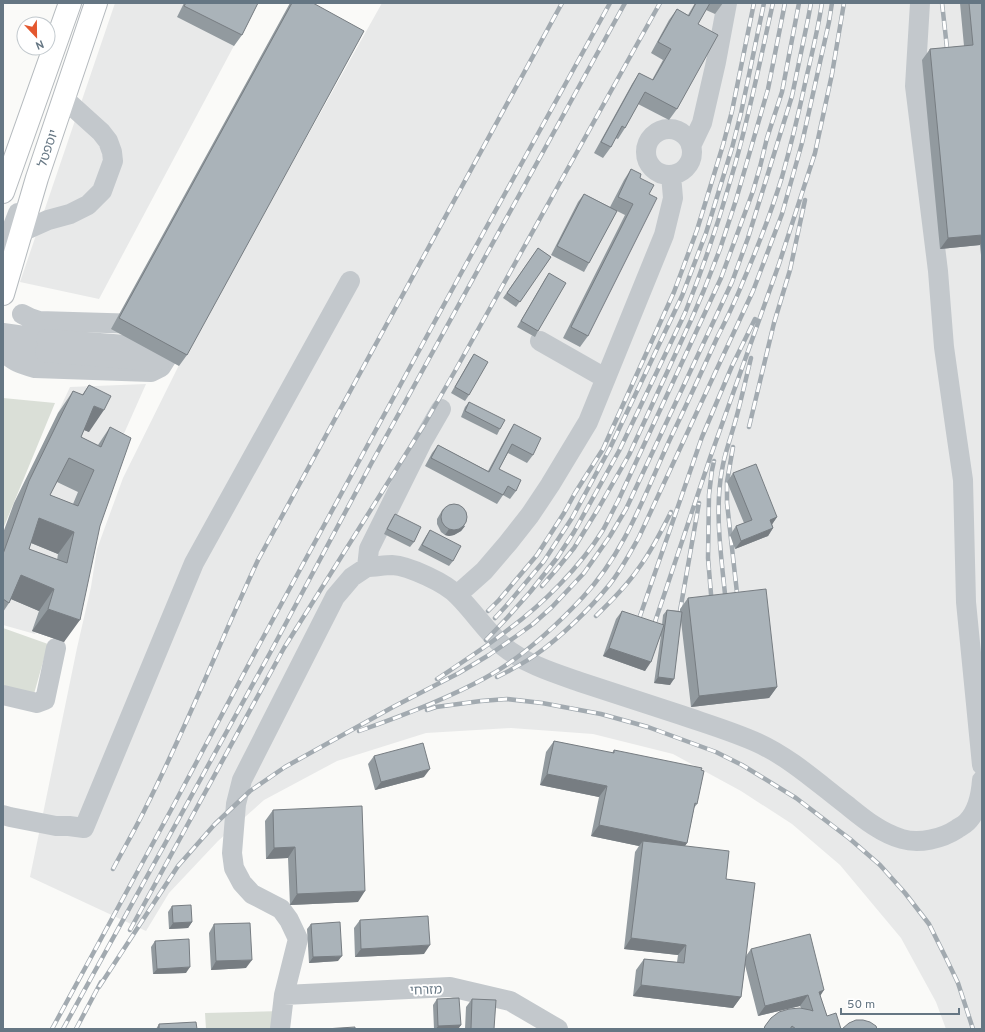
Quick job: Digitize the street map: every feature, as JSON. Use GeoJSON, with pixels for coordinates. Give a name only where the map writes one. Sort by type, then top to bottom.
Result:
{"type":"FeatureCollection","features":[{"type":"Feature","properties":{"kind":"main road","name":"יוספטל"},"geometry":{"type":"LineString","coordinates":[[3,192],[70,3]]}},
{"type":"Feature","properties":{"kind":"main road","name":"יוספטל"},"geometry":{"type":"LineString","coordinates":[[5,287],[37,178],[96,3]]}},
{"type":"Feature","properties":{"kind":"street"},"geometry":{"type":"LineString","coordinates":[[691,146],[702,123],[716,62],[727,3]]}},
{"type":"Feature","properties":{"kind":"street"},"geometry":{"type":"LineString","coordinates":[[920,3],[915,86],[938,271],[944,347],[963,480],[966,602],[982,765]]}},
{"type":"Feature","properties":{"kind":"street"},"geometry":{"type":"LineString","coordinates":[[21,232],[48,220],[70,214],[88,205],[102,191],[113,161],[112,152],[108,141],[101,132],[64,97]]}},
{"type":"Feature","properties":{"kind":"street"},"geometry":{"type":"LineString","coordinates":[[662,130],[678,130],[688,139],[691,146],[692,154],[690,162],[682,171],[678,173],[671,175],[656,171],[650,166],[646,159],[647,145],[650,138],[656,132],[662,130]]}},
{"type":"Feature","properties":{"kind":"street"},"geometry":{"type":"LineString","coordinates":[[457,595],[484,571],[530,515],[588,422],[664,235],[673,198],[671,175]]}},
{"type":"Feature","properties":{"kind":"street"},"geometry":{"type":"LineString","coordinates":[[3,252],[21,206],[37,178]]}},
{"type":"Feature","properties":{"kind":"street"},"geometry":{"type":"LineString","coordinates":[[6,816],[56,826],[84,828],[194,563],[350,280]]}},
{"type":"Feature","properties":{"kind":"street"},"geometry":{"type":"LineString","coordinates":[[5,287],[45,346]]}},
{"type":"Feature","properties":{"kind":"street"},"geometry":{"type":"LineString","coordinates":[[22,314],[40,321],[148,317],[184,321]]}},
{"type":"Feature","properties":{"kind":"street"},"geometry":{"type":"LineString","coordinates":[[3,333],[45,346],[156,361],[173,353],[178,345],[184,321]]}},
{"type":"Feature","properties":{"kind":"street"},"geometry":{"type":"LineString","coordinates":[[3,352],[14,361],[35,368],[151,372],[157,370],[164,364],[184,321]]}},
{"type":"Feature","properties":{"kind":"street"},"geometry":{"type":"LineString","coordinates":[[540,341],[605,378]]}},
{"type":"Feature","properties":{"kind":"street"},"geometry":{"type":"LineString","coordinates":[[3,352],[45,346]]}},
{"type":"Feature","properties":{"kind":"street"},"geometry":{"type":"LineString","coordinates":[[367,567],[369,549],[422,442],[441,409]]}},
{"type":"Feature","properties":{"kind":"street"},"geometry":{"type":"LineString","coordinates":[[280,1029],[284,995],[298,939],[289,920],[281,909],[252,894],[242,883],[234,868],[232,853],[236,804],[242,780],[335,597],[352,577],[367,567],[393,565],[412,570],[438,581],[457,595],[491,635],[518,657],[557,674],[724,729],[759,743],[800,768],[871,824],[888,834],[908,840],[921,840],[936,838],[953,832],[968,821],[977,806],[982,790],[982,780]]}},
{"type":"Feature","properties":{"kind":"street"},"geometry":{"type":"LineString","coordinates":[[3,695],[37,703],[45,700],[56,648]]}},
{"type":"Feature","properties":{"kind":"street","name":"מזרחי"},"geometry":{"type":"LineString","coordinates":[[284,995],[450,987],[510,1001],[558,1029]]}},
{"type":"Feature","properties":{"kind":"shaded area"},"geometry":{"type":"Polygon","coordinates":[[[115,3],[234,3],[253,10],[99,299],[20,282],[115,3]]]}},
{"type":"Feature","properties":{"kind":"shaded area"},"geometry":{"type":"Polygon","coordinates":[[[382,3],[982,3],[982,1029],[946,1029],[936,1002],[901,938],[840,865],[792,824],[741,791],[673,754],[593,734],[511,728],[426,733],[337,761],[264,800],[218,841],[169,893],[146,931],[30,877],[91,587],[97,549],[123,478],[178,367],[382,3]]]}},
{"type":"Feature","properties":{"kind":"shaded area"},"geometry":{"type":"Polygon","coordinates":[[[146,384],[35,634],[3,625],[3,536],[16,503],[70,387],[146,384]]]}},
{"type":"Feature","properties":{"kind":"shaded area"},"geometry":{"type":"Polygon","coordinates":[[[3,398],[55,403],[3,529],[3,398]]]}},
{"type":"Feature","properties":{"kind":"shaded area"},"geometry":{"type":"Polygon","coordinates":[[[3,628],[48,644],[34,694],[3,688],[3,628]]]}},
{"type":"Feature","properties":{"kind":"shaded area"},"geometry":{"type":"Polygon","coordinates":[[[282,1011],[280,1029],[206,1029],[205,1013],[282,1011]]]}},
{"type":"Feature","properties":{"kind":"building"},"geometry":{"type":"Polygon","coordinates":[[[186,3],[258,3],[242,35],[184,6],[186,3]]]}},
{"type":"Feature","properties":{"kind":"building"},"geometry":{"type":"Polygon","coordinates":[[[292,3],[313,3],[364,31],[187,355],[119,318],[292,3]]]}},
{"type":"Feature","properties":{"kind":"building"},"geometry":{"type":"Polygon","coordinates":[[[696,3],[710,3],[698,24],[718,35],[677,109],[645,92],[625,128],[622,126],[611,147],[601,142],[639,73],[653,80],[671,49],[658,42],[677,9],[689,16],[696,3]]]}},
{"type":"Feature","properties":{"kind":"building"},"geometry":{"type":"Polygon","coordinates":[[[969,3],[982,3],[982,235],[948,238],[930,49],[973,45],[969,3]]]}},
{"type":"Feature","properties":{"kind":"building"},"geometry":{"type":"Polygon","coordinates":[[[631,169],[641,174],[640,178],[654,185],[649,194],[657,198],[588,336],[571,327],[633,204],[618,197],[631,169]]]}},
{"type":"Feature","properties":{"kind":"building"},"geometry":{"type":"Polygon","coordinates":[[[584,194],[617,211],[589,263],[557,246],[584,194]]]}},
{"type":"Feature","properties":{"kind":"building"},"geometry":{"type":"Polygon","coordinates":[[[538,248],[551,257],[520,302],[507,293],[538,248]]]}},
{"type":"Feature","properties":{"kind":"building"},"geometry":{"type":"Polygon","coordinates":[[[549,273],[566,283],[538,331],[521,321],[549,273]]]}},
{"type":"Feature","properties":{"kind":"building"},"geometry":{"type":"Polygon","coordinates":[[[474,354],[488,362],[469,395],[455,387],[474,354]]]}},
{"type":"Feature","properties":{"kind":"building"},"geometry":{"type":"Polygon","coordinates":[[[89,385],[111,396],[104,410],[94,406],[81,437],[101,447],[110,427],[131,438],[100,526],[80,620],[48,609],[54,589],[21,575],[9,603],[3,599],[3,554],[29,481],[73,391],[83,395],[89,385]],[[69,458],[50,495],[78,506],[94,470],[69,458]],[[39,518],[29,549],[67,563],[74,532],[39,518]]]}},
{"type":"Feature","properties":{"kind":"building"},"geometry":{"type":"Polygon","coordinates":[[[469,402],[505,420],[500,429],[465,411],[469,402]]]}},
{"type":"Feature","properties":{"kind":"building"},"geometry":{"type":"Polygon","coordinates":[[[514,424],[541,438],[533,455],[512,444],[499,469],[521,480],[516,491],[508,486],[503,495],[431,458],[438,445],[489,472],[514,424]]]}},
{"type":"Feature","properties":{"kind":"building"},"geometry":{"type":"Polygon","coordinates":[[[756,464],[777,517],[770,520],[773,528],[741,541],[736,526],[752,520],[733,473],[756,464]]]}},
{"type":"Feature","properties":{"kind":"building"},"geometry":{"type":"Polygon","coordinates":[[[454,504],[463,508],[467,517],[463,526],[454,530],[445,526],[441,517],[445,508],[454,504]]]}},
{"type":"Feature","properties":{"kind":"building"},"geometry":{"type":"Polygon","coordinates":[[[395,514],[421,527],[414,542],[387,529],[395,514]]]}},
{"type":"Feature","properties":{"kind":"building"},"geometry":{"type":"Polygon","coordinates":[[[430,530],[461,546],[453,561],[422,545],[430,530]]]}},
{"type":"Feature","properties":{"kind":"building"},"geometry":{"type":"Polygon","coordinates":[[[766,589],[777,687],[699,696],[688,598],[766,589]]]}},
{"type":"Feature","properties":{"kind":"building"},"geometry":{"type":"Polygon","coordinates":[[[667,610],[682,612],[674,679],[658,677],[667,610]]]}},
{"type":"Feature","properties":{"kind":"building"},"geometry":{"type":"Polygon","coordinates":[[[622,611],[664,625],[651,662],[609,648],[622,611]]]}},
{"type":"Feature","properties":{"kind":"building"},"geometry":{"type":"Polygon","coordinates":[[[554,741],[614,753],[614,750],[702,768],[701,770],[704,771],[697,804],[695,803],[687,843],[599,825],[607,786],[547,774],[554,741]]]}},
{"type":"Feature","properties":{"kind":"building"},"geometry":{"type":"Polygon","coordinates":[[[423,743],[430,769],[381,782],[374,756],[423,743]]]}},
{"type":"Feature","properties":{"kind":"building"},"geometry":{"type":"Polygon","coordinates":[[[362,806],[365,891],[297,894],[295,847],[274,848],[273,810],[362,806]]]}},
{"type":"Feature","properties":{"kind":"building"},"geometry":{"type":"Polygon","coordinates":[[[643,841],[729,851],[726,879],[755,883],[741,997],[641,985],[644,959],[684,963],[686,945],[631,938],[643,841]]]}},
{"type":"Feature","properties":{"kind":"building"},"geometry":{"type":"Polygon","coordinates":[[[191,905],[192,922],[173,923],[172,906],[191,905]]]}},
{"type":"Feature","properties":{"kind":"building"},"geometry":{"type":"Polygon","coordinates":[[[428,916],[430,945],[361,949],[360,920],[428,916]]]}},
{"type":"Feature","properties":{"kind":"building"},"geometry":{"type":"Polygon","coordinates":[[[340,922],[342,956],[313,957],[311,924],[340,922]]]}},
{"type":"Feature","properties":{"kind":"building"},"geometry":{"type":"Polygon","coordinates":[[[250,923],[252,960],[216,961],[214,924],[250,923]]]}},
{"type":"Feature","properties":{"kind":"building"},"geometry":{"type":"Polygon","coordinates":[[[810,934],[824,990],[819,992],[827,1016],[836,1013],[841,1029],[796,1029],[792,1026],[790,1029],[764,1029],[771,1018],[779,1012],[800,1008],[813,1011],[808,995],[765,1006],[751,949],[810,934]]]}},
{"type":"Feature","properties":{"kind":"building"},"geometry":{"type":"Polygon","coordinates":[[[189,939],[190,967],[157,969],[155,941],[189,939]]]}},
{"type":"Feature","properties":{"kind":"building"},"geometry":{"type":"Polygon","coordinates":[[[459,998],[461,1025],[438,1026],[437,999],[459,998]]]}},
{"type":"Feature","properties":{"kind":"building"},"geometry":{"type":"Polygon","coordinates":[[[472,999],[496,1000],[494,1029],[471,1029],[472,999]]]}},
{"type":"Feature","properties":{"kind":"building"},"geometry":{"type":"Polygon","coordinates":[[[856,1020],[870,1022],[876,1026],[877,1029],[842,1029],[849,1023],[856,1020]]]}},
{"type":"Feature","properties":{"kind":"building"},"geometry":{"type":"Polygon","coordinates":[[[196,1022],[197,1029],[159,1029],[159,1024],[196,1022]]]}},
{"type":"Feature","properties":{"kind":"building"},"geometry":{"type":"Polygon","coordinates":[[[355,1027],[355,1029],[325,1029],[355,1027]]]}},
{"type":"Feature","properties":{"kind":"railway"},"geometry":{"type":"LineString","coordinates":[[113,869],[161,776],[258,560],[562,3]]}},
{"type":"Feature","properties":{"kind":"railway"},"geometry":{"type":"LineString","coordinates":[[52,1029],[459,277],[610,3]]}},
{"type":"Feature","properties":{"kind":"railway"},"geometry":{"type":"LineString","coordinates":[[63,1029],[270,653],[371,464],[625,3]]}},
{"type":"Feature","properties":{"kind":"railway"},"geometry":{"type":"LineString","coordinates":[[130,930],[284,648],[424,425],[660,3]]}},
{"type":"Feature","properties":{"kind":"railway"},"geometry":{"type":"LineString","coordinates":[[488,611],[537,555],[603,449],[674,292],[697,230],[723,145],[732,111],[754,3]]}},
{"type":"Feature","properties":{"kind":"railway"},"geometry":{"type":"LineString","coordinates":[[495,618],[544,561],[572,518],[610,448],[682,296],[706,233],[732,148],[741,113],[764,3]]}},
{"type":"Feature","properties":{"kind":"railway"},"geometry":{"type":"LineString","coordinates":[[486,640],[531,591],[557,558],[574,532],[619,451],[685,313],[716,227],[738,154],[773,3]]}},
{"type":"Feature","properties":{"kind":"railway"},"geometry":{"type":"LineString","coordinates":[[542,586],[574,548],[629,455],[704,290],[720,249],[736,200],[768,89],[785,3]]}},
{"type":"Feature","properties":{"kind":"railway"},"geometry":{"type":"LineString","coordinates":[[437,679],[491,642],[535,608],[572,571],[594,544],[605,527],[721,278],[753,191],[767,138],[782,92],[799,3]]}},
{"type":"Feature","properties":{"kind":"railway"},"geometry":{"type":"LineString","coordinates":[[99,987],[178,866],[215,824],[250,791],[285,767],[393,707],[459,673],[489,655],[533,624],[552,607],[584,573],[610,536],[626,509],[732,282],[748,238],[792,96],[811,3]]}},
{"type":"Feature","properties":{"kind":"railway"},"geometry":{"type":"LineString","coordinates":[[359,731],[439,700],[499,670],[549,631],[583,597],[611,560],[623,541],[643,500],[736,298],[764,231],[792,141],[815,41],[822,3]]}},
{"type":"Feature","properties":{"kind":"railway"},"geometry":{"type":"LineString","coordinates":[[497,677],[525,662],[544,649],[584,613],[614,579],[639,537],[753,291],[782,214],[802,143],[832,3]]}},
{"type":"Feature","properties":{"kind":"railway"},"geometry":{"type":"LineString","coordinates":[[654,625],[710,458],[779,264],[815,153],[832,74],[844,3]]}},
{"type":"Feature","properties":{"kind":"railway"},"geometry":{"type":"LineString","coordinates":[[942,3],[948,57]]}},
{"type":"Feature","properties":{"kind":"railway"},"geometry":{"type":"LineString","coordinates":[[749,427],[774,323],[790,270],[805,200]]}},
{"type":"Feature","properties":{"kind":"railway"},"geometry":{"type":"LineString","coordinates":[[639,619],[702,437],[732,366],[755,319]]}},
{"type":"Feature","properties":{"kind":"railway"},"geometry":{"type":"LineString","coordinates":[[726,604],[719,520],[720,486],[724,460],[738,412],[751,358]]}},
{"type":"Feature","properties":{"kind":"railway"},"geometry":{"type":"LineString","coordinates":[[733,447],[727,482],[727,503],[738,602]]}},
{"type":"Feature","properties":{"kind":"railway"},"geometry":{"type":"LineString","coordinates":[[712,606],[708,558],[709,495],[714,461]]}},
{"type":"Feature","properties":{"kind":"railway"},"geometry":{"type":"LineString","coordinates":[[680,611],[699,503]]}},
{"type":"Feature","properties":{"kind":"railway"},"geometry":{"type":"LineString","coordinates":[[596,616],[618,594],[633,576],[652,549],[671,512]]}},
{"type":"Feature","properties":{"kind":"railway"},"geometry":{"type":"LineString","coordinates":[[427,710],[436,707],[507,699],[542,703],[601,714],[648,727],[716,752],[742,765],[796,798],[850,839],[880,865],[905,893],[929,924],[958,983],[973,1029]]}},
{"type":"Feature","properties":{"kind":"railway"},"geometry":{"type":"LineString","coordinates":[[76,1029],[101,982]]}}]}
